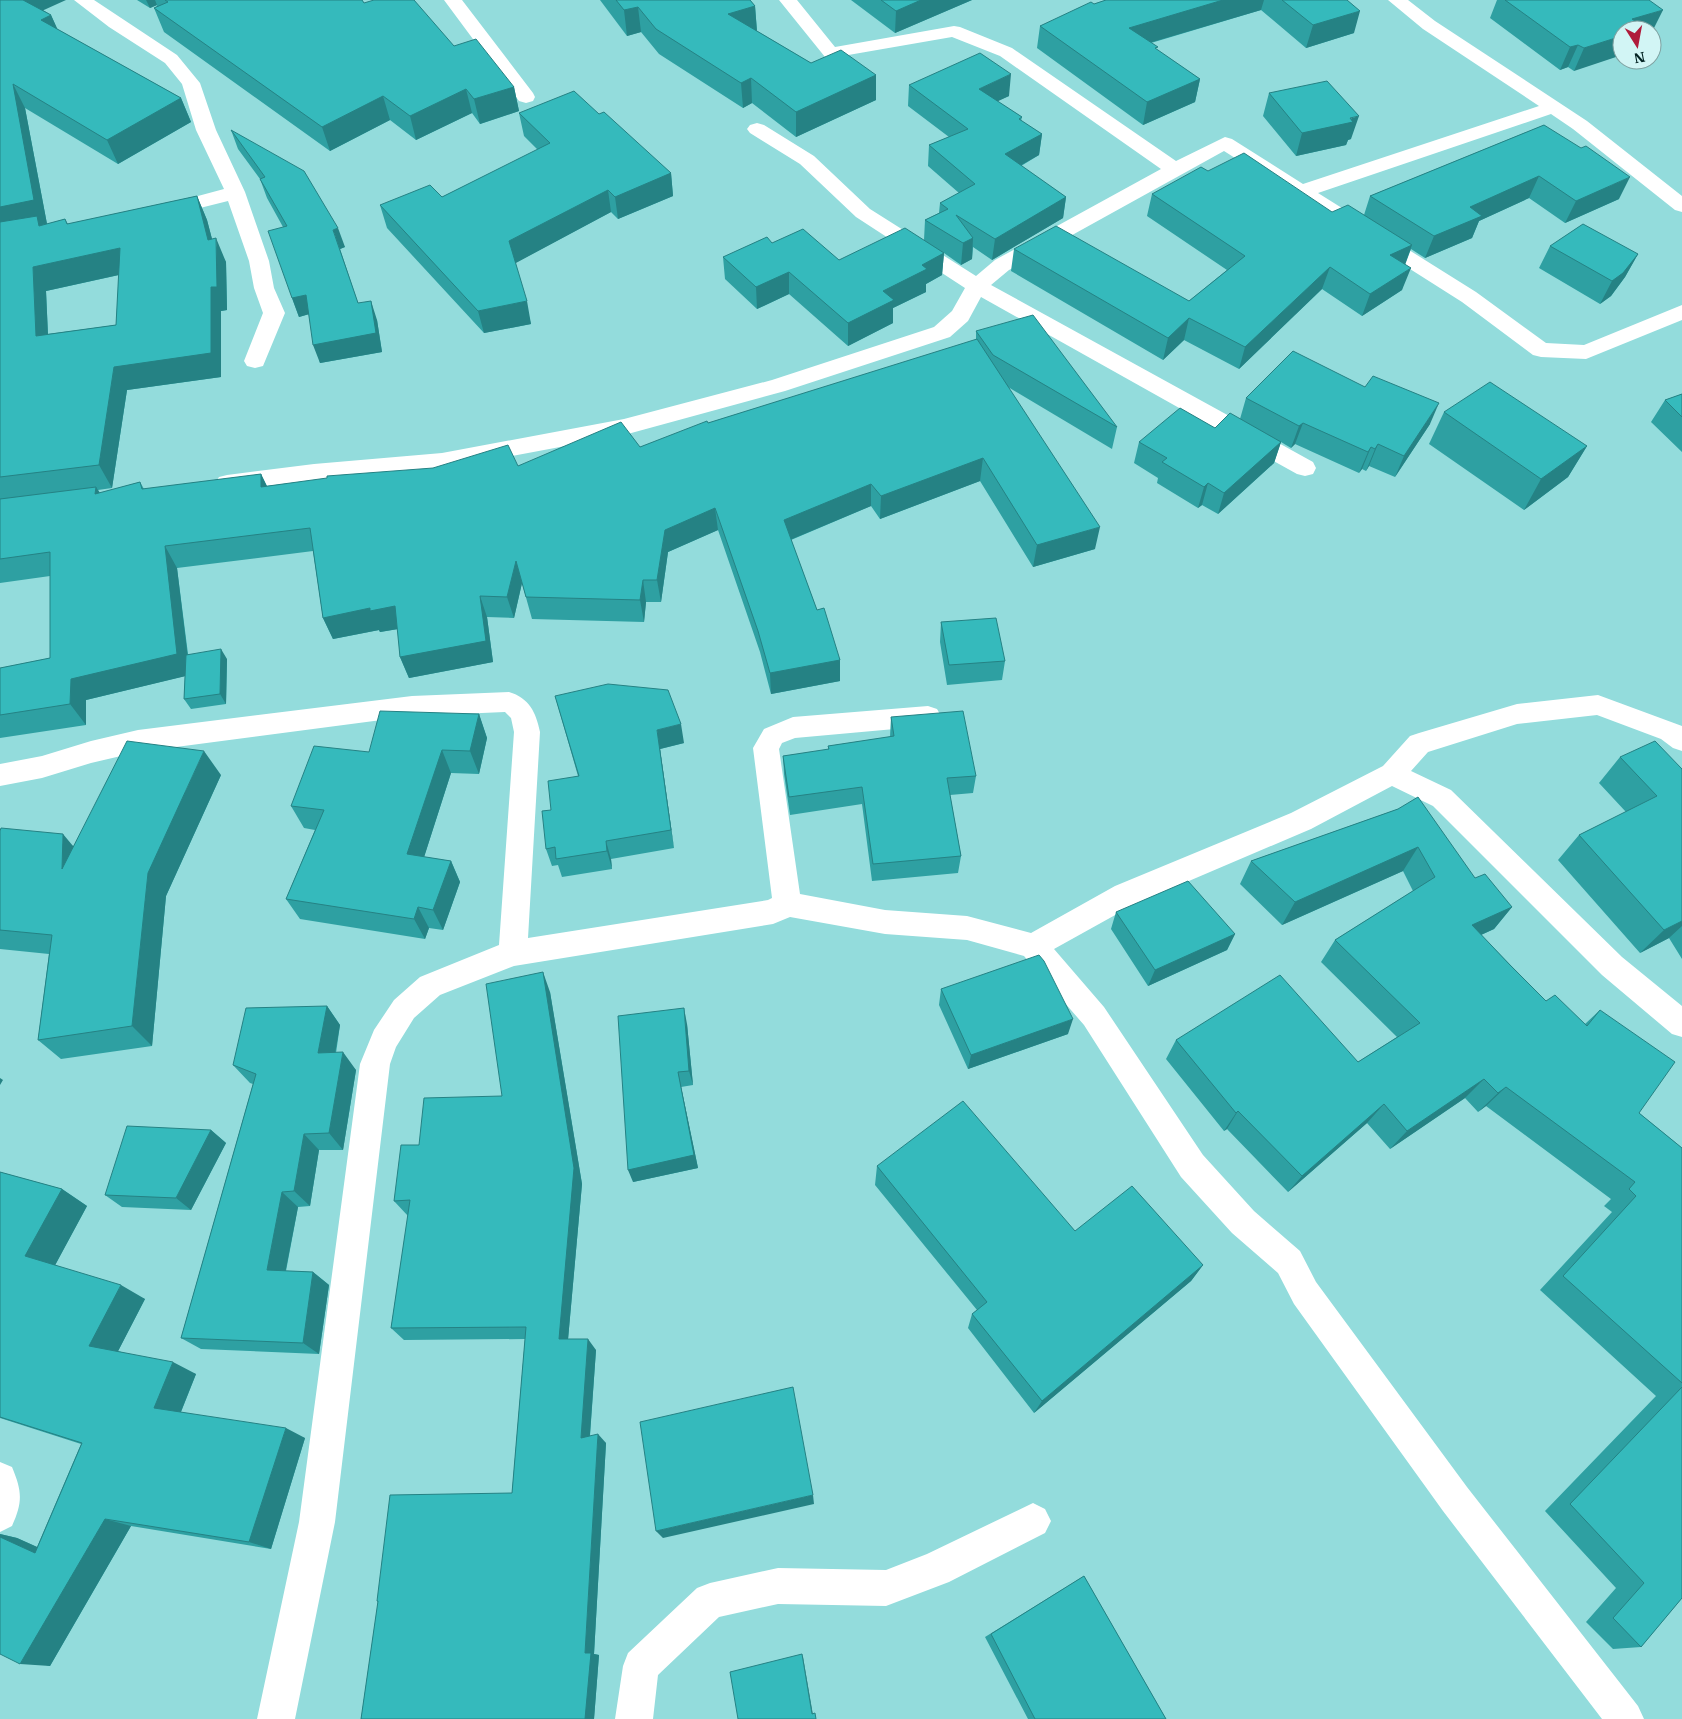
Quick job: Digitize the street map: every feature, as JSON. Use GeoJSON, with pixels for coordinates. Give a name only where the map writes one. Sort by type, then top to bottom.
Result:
{"type":"FeatureCollection","features":[{"type":"Feature","properties":{"kind":"street"},"geometry":{"type":"LineString","coordinates":[[84,0],[115,23],[171,59],[191,83],[206,130],[235,192],[260,262],[264,288],[274,313],[255,361]]}},
{"type":"Feature","properties":{"kind":"street"},"geometry":{"type":"LineString","coordinates":[[453,0],[526,97]]}},
{"type":"Feature","properties":{"kind":"street"},"geometry":{"type":"LineString","coordinates":[[788,0],[831,53],[954,32],[1006,52],[1175,169]]}},
{"type":"Feature","properties":{"kind":"street"},"geometry":{"type":"LineString","coordinates":[[1397,0],[1429,25],[1580,124],[1682,206]]}},
{"type":"Feature","properties":{"kind":"street"},"geometry":{"type":"LineString","coordinates":[[1299,190],[1309,190],[1554,107]]}},
{"type":"Feature","properties":{"kind":"street"},"geometry":{"type":"LineString","coordinates":[[757,129],[807,160],[862,213],[977,286],[1304,468]]}},
{"type":"Feature","properties":{"kind":"street"},"geometry":{"type":"LineString","coordinates":[[206,486],[314,472],[442,461],[624,427],[777,386],[942,332],[960,316],[977,286],[1002,265],[1225,143],[1469,297],[1541,350],[1586,352],[1682,312]]}},
{"type":"Feature","properties":{"kind":"street"},"geometry":{"type":"LineString","coordinates":[[146,214],[185,207],[235,192]]}},
{"type":"Feature","properties":{"kind":"street"},"geometry":{"type":"LineString","coordinates":[[0,775],[42,767],[91,752],[138,741],[412,706],[508,702],[519,708],[525,720],[527,732],[513,953]]}},
{"type":"Feature","properties":{"kind":"street"},"geometry":{"type":"LineString","coordinates":[[1033,946],[1126,895],[1301,821],[1392,774],[1419,744],[1517,714],[1598,705],[1670,732],[1682,740]]}},
{"type":"Feature","properties":{"kind":"street"},"geometry":{"type":"LineString","coordinates":[[787,904],[766,748],[773,736],[793,728],[951,713]]}},
{"type":"Feature","properties":{"kind":"street"},"geometry":{"type":"LineString","coordinates":[[1392,774],[1442,798],[1612,966],[1682,1024]]}},
{"type":"Feature","properties":{"kind":"street"},"geometry":{"type":"LineString","coordinates":[[276,1719],[316,1522],[375,1064],[384,1040],[404,1009],[430,986],[513,953],[773,912],[787,904],[885,922],[967,928],[1033,946],[1094,1016],[1192,1166],[1243,1222],[1289,1262],[1305,1293],[1455,1499],[1625,1719]]}},
{"type":"Feature","properties":{"kind":"street"},"geometry":{"type":"LineString","coordinates":[[0,1478],[3,1488],[0,1514]]}},
{"type":"Feature","properties":{"kind":"street"},"geometry":{"type":"LineString","coordinates":[[634,1719],[641,1666],[710,1601],[778,1586],[886,1588],[936,1569],[1034,1521]]}},
{"type":"Feature","properties":{"kind":"building"},"geometry":{"type":"Polygon","coordinates":[[[0,0],[23,0],[51,15],[41,20],[181,98],[107,140],[13,84],[34,200],[0,207],[0,0]]]}},
{"type":"Feature","properties":{"kind":"building"},"geometry":{"type":"Polygon","coordinates":[[[165,0],[362,0],[364,3],[374,0],[414,0],[454,46],[476,39],[514,87],[474,99],[466,89],[410,116],[383,96],[322,127],[154,8],[168,2],[165,0]]]}},
{"type":"Feature","properties":{"kind":"building"},"geometry":{"type":"Polygon","coordinates":[[[616,0],[750,0],[755,6],[728,14],[811,63],[841,50],[876,75],[796,112],[751,78],[741,83],[656,29],[638,7],[624,10],[616,0]]]}},
{"type":"Feature","properties":{"kind":"building"},"geometry":{"type":"Polygon","coordinates":[[[881,0],[921,0],[896,11],[881,0]]]}},
{"type":"Feature","properties":{"kind":"building"},"geometry":{"type":"Polygon","coordinates":[[[1106,0],[1223,0],[1129,28],[1200,79],[1147,102],[1040,26],[1091,2],[1094,4],[1106,0]]]}},
{"type":"Feature","properties":{"kind":"building"},"geometry":{"type":"Polygon","coordinates":[[[1282,0],[1347,0],[1360,11],[1313,25],[1282,0]]]}},
{"type":"Feature","properties":{"kind":"building"},"geometry":{"type":"Polygon","coordinates":[[[1505,0],[1649,0],[1663,10],[1632,19],[1633,20],[1612,20],[1612,39],[1584,48],[1578,45],[1570,47],[1505,0]]]}},
{"type":"Feature","properties":{"kind":"building"},"geometry":{"type":"Polygon","coordinates":[[[980,53],[1011,74],[979,89],[1022,117],[1019,119],[1042,134],[1005,154],[1066,197],[995,239],[956,215],[973,238],[963,243],[925,220],[948,209],[940,203],[975,184],[929,145],[968,129],[909,85],[980,53]]]}},
{"type":"Feature","properties":{"kind":"building"},"geometry":{"type":"Polygon","coordinates":[[[1327,81],[1359,116],[1350,118],[1353,122],[1302,133],[1269,93],[1327,81]]]}},
{"type":"Feature","properties":{"kind":"building"},"geometry":{"type":"Polygon","coordinates":[[[574,91],[599,114],[604,112],[671,173],[615,197],[608,190],[509,241],[527,301],[478,311],[380,205],[430,185],[442,197],[550,143],[519,113],[574,91]]]}},
{"type":"Feature","properties":{"kind":"building"},"geometry":{"type":"Polygon","coordinates":[[[1544,125],[1581,148],[1586,146],[1630,177],[1576,201],[1539,176],[1470,207],[1482,216],[1434,236],[1370,196],[1544,125]]]}},
{"type":"Feature","properties":{"kind":"building"},"geometry":{"type":"Polygon","coordinates":[[[231,130],[304,171],[338,228],[333,230],[358,303],[371,301],[376,333],[313,345],[306,295],[292,298],[268,231],[287,226],[260,179],[265,177],[231,130]]]}},
{"type":"Feature","properties":{"kind":"building"},"geometry":{"type":"Polygon","coordinates":[[[1244,153],[1332,212],[1348,205],[1412,245],[1390,255],[1411,268],[1370,294],[1330,267],[1245,347],[1189,318],[1168,338],[1014,249],[1056,226],[1189,301],[1245,256],[1152,194],[1201,167],[1208,171],[1244,153]]]}},
{"type":"Feature","properties":{"kind":"building"},"geometry":{"type":"Polygon","coordinates":[[[197,196],[208,240],[216,238],[217,287],[211,287],[211,353],[114,367],[99,465],[0,477],[0,222],[37,216],[39,226],[65,219],[67,224],[197,196]],[[120,248],[33,267],[36,336],[116,325],[120,248]]]}},
{"type":"Feature","properties":{"kind":"building"},"geometry":{"type":"Polygon","coordinates":[[[1583,224],[1638,254],[1623,273],[1612,281],[1550,246],[1583,224]]]}},
{"type":"Feature","properties":{"kind":"building"},"geometry":{"type":"Polygon","coordinates":[[[905,228],[944,253],[922,265],[927,269],[883,291],[894,300],[848,323],[789,272],[756,287],[723,257],[767,237],[772,243],[803,229],[839,260],[905,228]]]}},
{"type":"Feature","properties":{"kind":"building"},"geometry":{"type":"Polygon","coordinates":[[[1033,315],[1117,427],[993,355],[976,331],[1033,315]]]}},
{"type":"Feature","properties":{"kind":"building"},"geometry":{"type":"Polygon","coordinates":[[[977,339],[1100,527],[1037,545],[983,458],[881,496],[871,484],[784,520],[817,610],[824,608],[840,660],[770,673],[758,631],[715,508],[665,530],[657,580],[643,580],[640,600],[526,597],[516,561],[507,597],[480,596],[486,641],[400,657],[395,606],[370,611],[370,608],[323,618],[310,528],[165,546],[177,654],[71,679],[70,704],[0,715],[0,668],[50,658],[50,552],[0,559],[0,499],[96,487],[95,494],[140,482],[142,489],[261,474],[261,487],[327,478],[327,476],[433,468],[508,445],[518,466],[621,422],[640,447],[707,421],[708,423],[977,339]]]}},
{"type":"Feature","properties":{"kind":"building"},"geometry":{"type":"Polygon","coordinates":[[[1293,351],[1365,387],[1373,376],[1439,403],[1404,456],[1378,444],[1375,449],[1371,447],[1368,452],[1303,423],[1299,426],[1246,398],[1293,351]]]}},
{"type":"Feature","properties":{"kind":"building"},"geometry":{"type":"Polygon","coordinates":[[[1490,382],[1587,446],[1541,479],[1444,412],[1490,382]]]}},
{"type":"Feature","properties":{"kind":"building"},"geometry":{"type":"Polygon","coordinates":[[[1682,394],[1682,417],[1665,400],[1682,394]]]}},
{"type":"Feature","properties":{"kind":"building"},"geometry":{"type":"Polygon","coordinates":[[[1180,408],[1215,428],[1230,413],[1281,442],[1224,493],[1208,483],[1204,487],[1162,462],[1167,458],[1139,442],[1180,408]]]}},
{"type":"Feature","properties":{"kind":"building"},"geometry":{"type":"Polygon","coordinates":[[[996,618],[1005,661],[949,665],[941,622],[996,618]]]}},
{"type":"Feature","properties":{"kind":"building"},"geometry":{"type":"Polygon","coordinates":[[[221,649],[220,694],[184,699],[186,655],[221,649]]]}},
{"type":"Feature","properties":{"kind":"building"},"geometry":{"type":"Polygon","coordinates":[[[608,684],[668,690],[681,724],[657,730],[671,830],[606,841],[607,851],[556,859],[555,847],[546,849],[542,811],[551,810],[548,781],[579,776],[555,696],[608,684]]]}},
{"type":"Feature","properties":{"kind":"building"},"geometry":{"type":"Polygon","coordinates":[[[380,711],[479,714],[470,751],[442,750],[407,854],[451,861],[433,910],[418,907],[414,919],[286,899],[324,810],[291,806],[314,746],[369,752],[380,711]]]}},
{"type":"Feature","properties":{"kind":"building"},"geometry":{"type":"Polygon","coordinates":[[[963,711],[976,776],[947,778],[961,856],[873,864],[862,787],[789,797],[783,756],[829,749],[828,746],[894,736],[891,717],[963,711]]]}},
{"type":"Feature","properties":{"kind":"building"},"geometry":{"type":"Polygon","coordinates":[[[127,741],[204,751],[148,873],[132,1026],[38,1040],[52,935],[0,930],[0,831],[1,828],[63,834],[62,869],[127,741]]]}},
{"type":"Feature","properties":{"kind":"building"},"geometry":{"type":"Polygon","coordinates":[[[1655,741],[1682,769],[1682,921],[1664,930],[1579,835],[1657,796],[1620,757],[1655,741]]]}},
{"type":"Feature","properties":{"kind":"building"},"geometry":{"type":"Polygon","coordinates":[[[1418,797],[1475,878],[1485,874],[1512,907],[1472,925],[1510,965],[1546,1001],[1555,995],[1587,1026],[1600,1010],[1675,1062],[1639,1113],[1682,1148],[1682,1383],[1563,1276],[1636,1196],[1629,1189],[1635,1182],[1506,1087],[1498,1093],[1484,1079],[1407,1131],[1384,1104],[1302,1176],[1238,1111],[1236,1113],[1176,1040],[1280,975],[1358,1062],[1420,1023],[1335,940],[1435,877],[1418,847],[1295,902],[1251,861],[1398,809],[1418,797]]]}},
{"type":"Feature","properties":{"kind":"building"},"geometry":{"type":"Polygon","coordinates":[[[1188,881],[1235,934],[1155,970],[1116,912],[1188,881]]]}},
{"type":"Feature","properties":{"kind":"building"},"geometry":{"type":"Polygon","coordinates":[[[1039,955],[1044,961],[1073,1019],[971,1055],[941,989],[1039,955]]]}},
{"type":"Feature","properties":{"kind":"building"},"geometry":{"type":"Polygon","coordinates":[[[543,972],[574,1168],[559,1339],[588,1339],[581,1438],[598,1434],[585,1653],[591,1653],[585,1719],[361,1719],[378,1601],[390,1495],[512,1493],[526,1327],[391,1328],[410,1200],[394,1201],[401,1145],[419,1145],[424,1098],[502,1096],[486,984],[543,972]]]}},
{"type":"Feature","properties":{"kind":"building"},"geometry":{"type":"Polygon","coordinates":[[[327,1006],[318,1053],[343,1052],[329,1133],[304,1134],[294,1191],[282,1192],[267,1270],[313,1272],[303,1343],[181,1338],[256,1074],[233,1065],[246,1008],[327,1006]]]}},
{"type":"Feature","properties":{"kind":"building"},"geometry":{"type":"Polygon","coordinates":[[[684,1008],[689,1071],[678,1072],[694,1155],[628,1170],[618,1016],[684,1008]]]}},
{"type":"Feature","properties":{"kind":"building"},"geometry":{"type":"Polygon","coordinates":[[[963,1101],[1075,1231],[1132,1186],[1203,1265],[1042,1401],[972,1314],[987,1302],[877,1166],[963,1101]]]}},
{"type":"Feature","properties":{"kind":"building"},"geometry":{"type":"Polygon","coordinates":[[[127,1126],[211,1130],[176,1198],[105,1195],[127,1126]]]}},
{"type":"Feature","properties":{"kind":"building"},"geometry":{"type":"Polygon","coordinates":[[[0,1172],[62,1189],[25,1256],[121,1285],[89,1346],[173,1362],[154,1408],[286,1428],[249,1542],[105,1519],[20,1664],[0,1654],[0,1537],[35,1553],[82,1443],[0,1417],[0,1172]]]}},
{"type":"Feature","properties":{"kind":"building"},"geometry":{"type":"Polygon","coordinates":[[[793,1387],[813,1495],[656,1531],[640,1422],[793,1387]]]}},
{"type":"Feature","properties":{"kind":"building"},"geometry":{"type":"Polygon","coordinates":[[[1682,1387],[1682,1598],[1641,1647],[1613,1618],[1644,1583],[1570,1504],[1682,1387]]]}},
{"type":"Feature","properties":{"kind":"building"},"geometry":{"type":"Polygon","coordinates":[[[1084,1576],[1166,1719],[1035,1719],[991,1634],[1084,1576]]]}},
{"type":"Feature","properties":{"kind":"building"},"geometry":{"type":"Polygon","coordinates":[[[802,1654],[812,1714],[815,1713],[816,1719],[738,1719],[730,1672],[802,1654]]]}}]}
